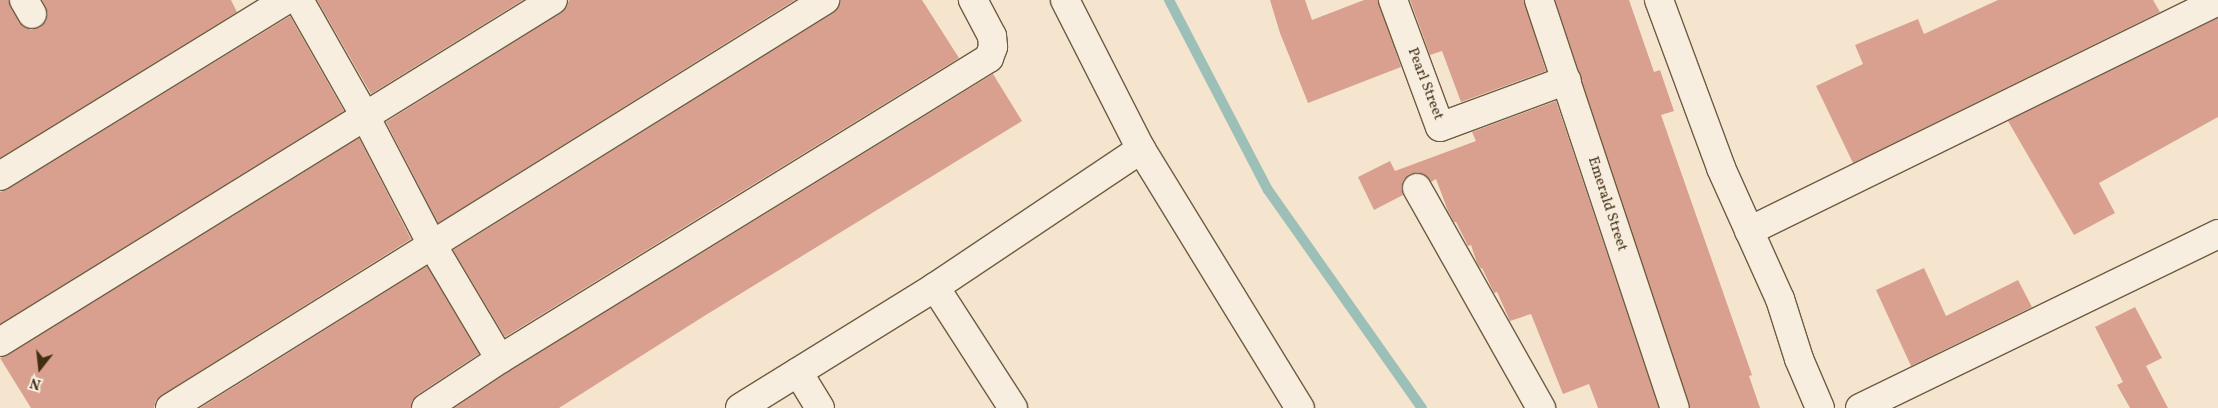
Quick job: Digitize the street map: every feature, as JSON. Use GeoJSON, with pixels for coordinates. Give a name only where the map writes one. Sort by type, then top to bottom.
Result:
{"type":"FeatureCollection","features":[{"type":"Feature","properties":{"kind":"street"},"geometry":{"type":"LineString","coordinates":[[0,176],[286,0]]}},
{"type":"Feature","properties":{"kind":"street"},"geometry":{"type":"LineString","coordinates":[[299,0],[365,116],[431,243],[500,359]]}},
{"type":"Feature","properties":{"kind":"street"},"geometry":{"type":"LineString","coordinates":[[0,342],[553,0]]}},
{"type":"Feature","properties":{"kind":"street"},"geometry":{"type":"LineString","coordinates":[[170,408],[431,243],[825,0]]}},
{"type":"Feature","properties":{"kind":"street"},"geometry":{"type":"LineString","coordinates":[[426,408],[500,359],[988,58],[993,47],[992,36],[973,0]]}},
{"type":"Feature","properties":{"kind":"street"},"geometry":{"type":"LineString","coordinates":[[1065,0],[1141,149],[1300,408]]}},
{"type":"Feature","properties":{"kind":"street","name":"Pearl Street"},"geometry":{"type":"LineString","coordinates":[[1393,0],[1440,127],[1567,80]]}},
{"type":"Feature","properties":{"kind":"street","name":"Emerald Street"},"geometry":{"type":"LineString","coordinates":[[1539,0],[1675,408]]}},
{"type":"Feature","properties":{"kind":"street"},"geometry":{"type":"LineString","coordinates":[[1659,0],[1721,168],[1780,299],[1799,359],[1820,408]]}},
{"type":"Feature","properties":{"kind":"street"},"geometry":{"type":"LineString","coordinates":[[1749,231],[2218,1]]}},
{"type":"Feature","properties":{"kind":"street"},"geometry":{"type":"LineString","coordinates":[[740,408],[935,287],[1141,149]]}},
{"type":"Feature","properties":{"kind":"street"},"geometry":{"type":"LineString","coordinates":[[1417,188],[1541,408]]}},
{"type":"Feature","properties":{"kind":"street"},"geometry":{"type":"LineString","coordinates":[[1860,408],[2218,234]]}},
{"type":"Feature","properties":{"kind":"street"},"geometry":{"type":"LineString","coordinates":[[935,287],[1012,408]]}},
{"type":"Feature","properties":{"kind":"street"},"geometry":{"type":"LineString","coordinates":[[798,372],[820,408]]}},
{"type":"Feature","properties":{"kind":"building"},"geometry":{"type":"Polygon","coordinates":[[[0,0],[8,0],[19,22],[31,30],[40,27],[46,21],[48,14],[42,0],[231,0],[237,12],[0,158],[0,0]]]}},
{"type":"Feature","properties":{"kind":"building"},"geometry":{"type":"Polygon","coordinates":[[[317,0],[523,0],[371,94],[317,0]]]}},
{"type":"Feature","properties":{"kind":"building"},"geometry":{"type":"Polygon","coordinates":[[[569,0],[795,0],[438,223],[386,122],[561,13],[566,8],[569,0]]]}},
{"type":"Feature","properties":{"kind":"building"},"geometry":{"type":"Polygon","coordinates":[[[841,0],[922,0],[959,58],[505,337],[453,250],[833,13],[838,8],[841,0]]]}},
{"type":"Feature","properties":{"kind":"building"},"geometry":{"type":"Polygon","coordinates":[[[1270,0],[1305,0],[1312,20],[1364,0],[1378,0],[1401,67],[1308,103],[1280,33],[1270,0]]]}},
{"type":"Feature","properties":{"kind":"building"},"geometry":{"type":"Polygon","coordinates":[[[1410,0],[1524,0],[1546,71],[1461,102],[1442,51],[1430,55],[1410,0]]]}},
{"type":"Feature","properties":{"kind":"building"},"geometry":{"type":"Polygon","coordinates":[[[1555,0],[1629,0],[1654,72],[1660,70],[1674,111],[1661,115],[1752,375],[1749,376],[1760,408],[1690,408],[1555,0]]]}},
{"type":"Feature","properties":{"kind":"building"},"geometry":{"type":"Polygon","coordinates":[[[1998,0],[2153,0],[2160,12],[1853,163],[1816,86],[1863,64],[1855,45],[1918,19],[1924,34],[1998,0]]]}},
{"type":"Feature","properties":{"kind":"building"},"geometry":{"type":"Polygon","coordinates":[[[290,16],[344,111],[0,324],[0,192],[8,189],[290,16]]]}},
{"type":"Feature","properties":{"kind":"building"},"geometry":{"type":"Polygon","coordinates":[[[2218,18],[2218,117],[2099,183],[2115,213],[2074,235],[2008,121],[2218,18]]]}},
{"type":"Feature","properties":{"kind":"building"},"geometry":{"type":"Polygon","coordinates":[[[993,74],[1022,121],[701,318],[559,408],[454,408],[508,372],[993,74]]]}},
{"type":"Feature","properties":{"kind":"building"},"geometry":{"type":"Polygon","coordinates":[[[1556,101],[1659,408],[1598,408],[1589,384],[1563,394],[1531,314],[1510,321],[1497,292],[1494,293],[1482,268],[1477,263],[1471,245],[1468,246],[1448,211],[1436,179],[1431,182],[1424,174],[1417,172],[1410,174],[1403,180],[1401,188],[1403,195],[1374,210],[1358,177],[1390,161],[1395,171],[1476,141],[1472,132],[1556,101]]]}},
{"type":"Feature","properties":{"kind":"building"},"geometry":{"type":"Polygon","coordinates":[[[359,138],[411,239],[162,395],[156,400],[154,408],[31,408],[0,358],[8,355],[359,138]]]}},
{"type":"Feature","properties":{"kind":"building"},"geometry":{"type":"Polygon","coordinates":[[[427,266],[479,354],[417,395],[412,401],[411,408],[200,408],[427,266]]]}},
{"type":"Feature","properties":{"kind":"building"},"geometry":{"type":"Polygon","coordinates":[[[1924,268],[1946,316],[2018,280],[2032,307],[1911,366],[1876,290],[1924,268]]]}},
{"type":"Feature","properties":{"kind":"building"},"geometry":{"type":"Polygon","coordinates":[[[2135,307],[2162,358],[2146,366],[2168,408],[2130,408],[2117,385],[2123,382],[2095,327],[2135,307]]]}},
{"type":"Feature","properties":{"kind":"waterway"},"geometry":{"type":"LineString","coordinates":[[1169,0],[1268,190],[1422,408]]}}]}
